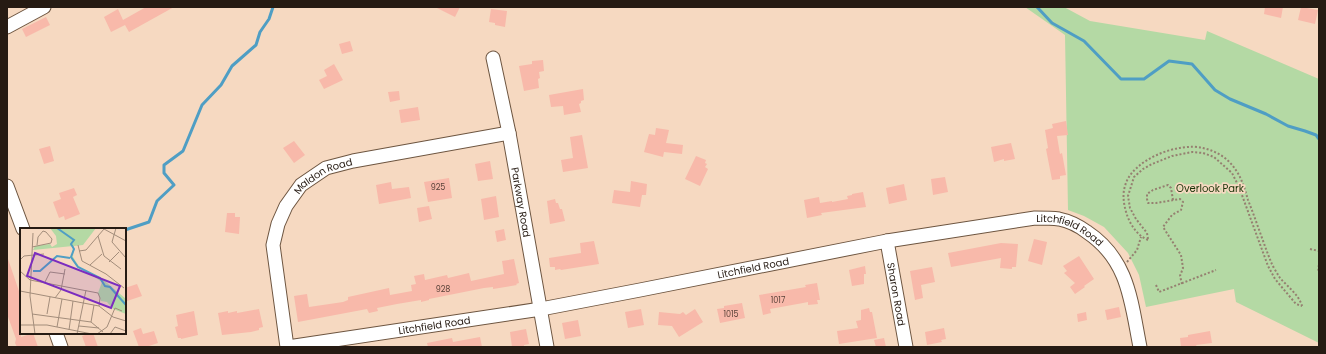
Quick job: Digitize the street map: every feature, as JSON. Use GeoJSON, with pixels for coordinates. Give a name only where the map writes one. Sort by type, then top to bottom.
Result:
{"type":"FeatureCollection","features":[{"type":"Feature","properties":{"kind":"street"},"geometry":{"type":"LineString","coordinates":[[7,27],[44,7]]}},
{"type":"Feature","properties":{"kind":"street","name":"Parkway Road"},"geometry":{"type":"LineString","coordinates":[[493,58],[509,133],[547,347]]}},
{"type":"Feature","properties":{"kind":"street","name":"Maldon Road"},"geometry":{"type":"LineString","coordinates":[[287,347],[273,245],[278,224],[286,206],[301,185],[326,168],[353,161],[509,133]]}},
{"type":"Feature","properties":{"kind":"street"},"geometry":{"type":"LineString","coordinates":[[7,186],[23,228]]}},
{"type":"Feature","properties":{"kind":"street","name":"Litchfield Road"},"geometry":{"type":"LineString","coordinates":[[287,347],[541,308],[640,290],[887,240],[1035,218],[1059,219],[1076,226],[1098,239],[1112,255],[1119,266],[1130,300],[1140,347]]}},
{"type":"Feature","properties":{"kind":"street","name":"Sharon Road"},"geometry":{"type":"LineString","coordinates":[[887,240],[906,347]]}},
{"type":"Feature","properties":{"kind":"street"},"geometry":{"type":"LineString","coordinates":[[56,334],[61,347]]}},
{"type":"Feature","properties":{"kind":"path"},"geometry":{"type":"LineString","coordinates":[[1191,146],[1216,152],[1227,159],[1236,170],[1243,184],[1272,263],[1279,277],[1300,300],[1302,306],[1296,304],[1275,279],[1268,266],[1239,187],[1232,173],[1214,157],[1203,153],[1192,152],[1172,156],[1152,164],[1143,169],[1134,177],[1128,196],[1130,208],[1136,219],[1147,233],[1148,240],[1141,237],[1130,222],[1125,210],[1123,196],[1125,185],[1130,175],[1149,158],[1170,150],[1191,146]]}},
{"type":"Feature","properties":{"kind":"path"},"geometry":{"type":"LineString","coordinates":[[1173,200],[1171,188],[1168,185],[1152,190],[1147,194],[1148,203],[1156,203],[1180,199],[1183,202],[1181,210],[1172,215],[1163,227],[1181,255],[1183,268],[1180,276],[1182,284]]}},
{"type":"Feature","properties":{"kind":"path"},"geometry":{"type":"LineString","coordinates":[[1119,266],[1126,262],[1137,250],[1141,237]]}},
{"type":"Feature","properties":{"kind":"path"},"geometry":{"type":"LineString","coordinates":[[1310,249],[1319,251]]}},
{"type":"Feature","properties":{"kind":"path"},"geometry":{"type":"LineString","coordinates":[[1319,264],[1319,272]]}},
{"type":"Feature","properties":{"kind":"path"},"geometry":{"type":"LineString","coordinates":[[1156,286],[1159,292],[1216,270]]}},
{"type":"Feature","properties":{"kind":"green space","name":"Overlook Park"},"geometry":{"type":"Polygon","coordinates":[[[1025,7],[1064,7],[1090,21],[1205,40],[1207,31],[1319,79],[1319,343],[1236,302],[1234,289],[1146,307],[1139,275],[1128,253],[1104,227],[1084,216],[1068,210],[1065,35],[1025,7]]]}},
{"type":"Feature","properties":{"kind":"building"},"geometry":{"type":"Polygon","coordinates":[[[146,7],[174,7],[129,32],[125,25],[111,32],[104,17],[118,9],[123,20],[146,7]]]}},
{"type":"Feature","properties":{"kind":"building"},"geometry":{"type":"Polygon","coordinates":[[[435,7],[460,7],[455,17],[435,7]]]}},
{"type":"Feature","properties":{"kind":"building"},"geometry":{"type":"Polygon","coordinates":[[[1265,7],[1283,7],[1281,18],[1264,14],[1265,7]]]}},
{"type":"Feature","properties":{"kind":"building"},"geometry":{"type":"Polygon","coordinates":[[[1301,7],[1318,10],[1315,24],[1298,20],[1301,7]]]}},
{"type":"Feature","properties":{"kind":"building"},"geometry":{"type":"Polygon","coordinates":[[[491,9],[507,11],[505,27],[489,22],[491,9]]]}},
{"type":"Feature","properties":{"kind":"building"},"geometry":{"type":"Polygon","coordinates":[[[46,17],[50,25],[26,37],[22,29],[46,17]]]}},
{"type":"Feature","properties":{"kind":"building"},"geometry":{"type":"Polygon","coordinates":[[[350,41],[353,51],[342,54],[339,44],[350,41]]]}},
{"type":"Feature","properties":{"kind":"building"},"geometry":{"type":"Polygon","coordinates":[[[543,60],[544,71],[539,72],[539,88],[524,91],[519,66],[532,64],[532,61],[543,60]]]}},
{"type":"Feature","properties":{"kind":"building"},"geometry":{"type":"Polygon","coordinates":[[[334,64],[343,80],[324,89],[319,80],[327,76],[324,70],[334,64]]]}},
{"type":"Feature","properties":{"kind":"building"},"geometry":{"type":"Polygon","coordinates":[[[583,89],[584,100],[579,104],[581,112],[564,115],[563,106],[551,107],[549,95],[583,89]]]}},
{"type":"Feature","properties":{"kind":"building"},"geometry":{"type":"Polygon","coordinates":[[[399,91],[400,100],[390,102],[388,92],[399,91]]]}},
{"type":"Feature","properties":{"kind":"building"},"geometry":{"type":"Polygon","coordinates":[[[418,107],[420,120],[401,123],[399,110],[418,107]]]}},
{"type":"Feature","properties":{"kind":"building"},"geometry":{"type":"Polygon","coordinates":[[[1066,121],[1068,135],[1057,136],[1066,175],[1060,176],[1060,179],[1052,180],[1046,149],[1048,148],[1045,130],[1053,128],[1052,124],[1066,121]]]}},
{"type":"Feature","properties":{"kind":"building"},"geometry":{"type":"Polygon","coordinates":[[[656,128],[669,130],[666,143],[683,145],[682,154],[664,152],[663,157],[644,152],[649,134],[655,135],[656,128]]]}},
{"type":"Feature","properties":{"kind":"building"},"geometry":{"type":"Polygon","coordinates":[[[582,135],[588,168],[563,172],[561,160],[573,158],[570,137],[582,135]]]}},
{"type":"Feature","properties":{"kind":"building"},"geometry":{"type":"Polygon","coordinates":[[[294,141],[305,155],[294,163],[283,148],[294,141]]]}},
{"type":"Feature","properties":{"kind":"building"},"geometry":{"type":"Polygon","coordinates":[[[1011,143],[1015,159],[1004,161],[1004,159],[994,162],[991,147],[1011,143]]]}},
{"type":"Feature","properties":{"kind":"building"},"geometry":{"type":"Polygon","coordinates":[[[50,146],[54,161],[44,164],[39,149],[50,146]]]}},
{"type":"Feature","properties":{"kind":"building"},"geometry":{"type":"Polygon","coordinates":[[[696,156],[706,160],[705,163],[707,164],[705,167],[708,169],[700,186],[685,179],[696,156]]]}},
{"type":"Feature","properties":{"kind":"building"},"geometry":{"type":"Polygon","coordinates":[[[490,161],[493,179],[478,181],[475,164],[490,161]]]}},
{"type":"Feature","properties":{"kind":"building"},"geometry":{"type":"Polygon","coordinates":[[[945,177],[948,192],[933,195],[931,179],[945,177]]]}},
{"type":"Feature","properties":{"kind":"building"},"geometry":{"type":"Polygon","coordinates":[[[449,178],[452,198],[428,202],[424,182],[449,178]]]}},
{"type":"Feature","properties":{"kind":"building"},"geometry":{"type":"Polygon","coordinates":[[[631,181],[647,184],[646,195],[642,195],[640,207],[612,203],[614,190],[630,192],[631,181]]]}},
{"type":"Feature","properties":{"kind":"building"},"geometry":{"type":"Polygon","coordinates":[[[391,182],[392,189],[409,187],[411,198],[379,204],[376,185],[391,182]]]}},
{"type":"Feature","properties":{"kind":"building"},"geometry":{"type":"Polygon","coordinates":[[[904,184],[907,200],[889,204],[886,188],[904,184]]]}},
{"type":"Feature","properties":{"kind":"building"},"geometry":{"type":"Polygon","coordinates":[[[74,188],[77,195],[73,197],[80,214],[65,220],[64,216],[59,218],[53,202],[61,199],[59,193],[74,188]]]}},
{"type":"Feature","properties":{"kind":"building"},"geometry":{"type":"Polygon","coordinates":[[[863,192],[866,207],[821,213],[822,215],[807,218],[804,200],[819,197],[820,203],[832,202],[848,199],[847,196],[863,192]]]}},
{"type":"Feature","properties":{"kind":"building"},"geometry":{"type":"Polygon","coordinates":[[[496,196],[499,217],[484,220],[481,199],[496,196]]]}},
{"type":"Feature","properties":{"kind":"building"},"geometry":{"type":"Polygon","coordinates":[[[555,199],[560,209],[562,209],[565,221],[550,224],[547,201],[555,199]]]}},
{"type":"Feature","properties":{"kind":"building"},"geometry":{"type":"Polygon","coordinates":[[[429,206],[432,219],[419,222],[417,208],[429,206]]]}},
{"type":"Feature","properties":{"kind":"building"},"geometry":{"type":"Polygon","coordinates":[[[227,213],[235,213],[235,217],[240,217],[239,234],[225,232],[227,213]]]}},
{"type":"Feature","properties":{"kind":"building"},"geometry":{"type":"Polygon","coordinates":[[[504,229],[506,240],[497,242],[495,231],[504,229]]]}},
{"type":"Feature","properties":{"kind":"building"},"geometry":{"type":"Polygon","coordinates":[[[1034,239],[1047,242],[1042,265],[1028,261],[1034,239]]]}},
{"type":"Feature","properties":{"kind":"building"},"geometry":{"type":"Polygon","coordinates":[[[594,241],[599,264],[561,270],[555,270],[555,267],[550,267],[549,258],[581,253],[580,243],[594,241]]]}},
{"type":"Feature","properties":{"kind":"building"},"geometry":{"type":"Polygon","coordinates":[[[1001,243],[1018,244],[1016,267],[1012,267],[1012,269],[1000,268],[1001,258],[951,267],[948,253],[1001,243]]]}},
{"type":"Feature","properties":{"kind":"building"},"geometry":{"type":"Polygon","coordinates":[[[1079,256],[1094,279],[1075,294],[1070,287],[1075,283],[1064,273],[1067,271],[1063,266],[1079,256]]]}},
{"type":"Feature","properties":{"kind":"building"},"geometry":{"type":"Polygon","coordinates":[[[8,259],[20,294],[21,337],[33,334],[38,347],[17,347],[15,343],[16,339],[7,314],[8,259]]]}},
{"type":"Feature","properties":{"kind":"building"},"geometry":{"type":"Polygon","coordinates":[[[514,259],[519,283],[516,284],[517,285],[493,289],[493,287],[484,288],[421,302],[421,300],[397,304],[377,308],[378,311],[369,313],[367,309],[298,322],[294,296],[307,294],[309,307],[343,302],[348,300],[348,297],[389,288],[390,295],[412,291],[411,285],[416,284],[414,276],[424,274],[425,280],[447,275],[448,278],[469,273],[471,281],[504,274],[502,261],[514,259]]]}},
{"type":"Feature","properties":{"kind":"building"},"geometry":{"type":"Polygon","coordinates":[[[865,266],[866,274],[864,274],[864,284],[852,286],[849,270],[865,266]]]}},
{"type":"Feature","properties":{"kind":"building"},"geometry":{"type":"Polygon","coordinates":[[[932,267],[935,282],[921,285],[923,298],[915,300],[910,271],[932,267]]]}},
{"type":"Feature","properties":{"kind":"building"},"geometry":{"type":"Polygon","coordinates":[[[817,283],[820,300],[817,300],[818,304],[808,305],[808,302],[770,309],[771,313],[763,315],[759,295],[806,287],[805,285],[817,283]]]}},
{"type":"Feature","properties":{"kind":"building"},"geometry":{"type":"Polygon","coordinates":[[[137,284],[142,296],[127,301],[126,288],[137,284]]]}},
{"type":"Feature","properties":{"kind":"building"},"geometry":{"type":"Polygon","coordinates":[[[742,303],[745,318],[720,323],[717,309],[724,308],[724,306],[742,303]]]}},
{"type":"Feature","properties":{"kind":"building"},"geometry":{"type":"Polygon","coordinates":[[[1119,307],[1121,317],[1107,320],[1105,310],[1119,307]]]}},
{"type":"Feature","properties":{"kind":"building"},"geometry":{"type":"Polygon","coordinates":[[[869,308],[870,312],[872,312],[877,338],[839,344],[837,331],[858,328],[856,321],[861,320],[861,310],[869,308]]]}},
{"type":"Feature","properties":{"kind":"building"},"geometry":{"type":"Polygon","coordinates":[[[259,309],[263,327],[259,328],[259,330],[222,335],[218,313],[237,311],[237,313],[259,309]]]}},
{"type":"Feature","properties":{"kind":"building"},"geometry":{"type":"Polygon","coordinates":[[[641,309],[644,325],[628,328],[625,312],[641,309]]]}},
{"type":"Feature","properties":{"kind":"building"},"geometry":{"type":"Polygon","coordinates":[[[695,309],[703,322],[679,337],[672,326],[658,325],[659,312],[680,314],[683,312],[686,315],[695,309]]]}},
{"type":"Feature","properties":{"kind":"building"},"geometry":{"type":"Polygon","coordinates":[[[194,311],[198,335],[181,339],[178,338],[175,327],[178,326],[176,315],[194,311]]]}},
{"type":"Feature","properties":{"kind":"building"},"geometry":{"type":"Polygon","coordinates":[[[1086,312],[1087,320],[1078,322],[1077,314],[1086,312]]]}},
{"type":"Feature","properties":{"kind":"building"},"geometry":{"type":"Polygon","coordinates":[[[578,320],[581,336],[565,339],[562,323],[578,320]]]}},
{"type":"Feature","properties":{"kind":"building"},"geometry":{"type":"Polygon","coordinates":[[[141,328],[143,334],[154,331],[158,343],[146,347],[139,347],[133,331],[141,328]]]}},
{"type":"Feature","properties":{"kind":"building"},"geometry":{"type":"Polygon","coordinates":[[[944,328],[946,339],[941,340],[942,342],[927,345],[925,332],[944,328]]]}},
{"type":"Feature","properties":{"kind":"building"},"geometry":{"type":"Polygon","coordinates":[[[526,329],[529,344],[524,345],[524,347],[512,347],[510,332],[526,329]]]}},
{"type":"Feature","properties":{"kind":"building"},"geometry":{"type":"Polygon","coordinates":[[[1210,331],[1212,343],[1196,345],[1197,347],[1181,347],[1180,338],[1210,331]]]}},
{"type":"Feature","properties":{"kind":"building"},"geometry":{"type":"Polygon","coordinates":[[[93,334],[98,347],[86,347],[82,336],[93,334]]]}},
{"type":"Feature","properties":{"kind":"building"},"geometry":{"type":"Polygon","coordinates":[[[480,337],[482,347],[428,347],[427,343],[452,338],[453,342],[480,337]]]}},
{"type":"Feature","properties":{"kind":"building"},"geometry":{"type":"Polygon","coordinates":[[[884,338],[886,347],[876,347],[874,340],[884,338]]]}},
{"type":"Feature","properties":{"kind":"waterway"},"geometry":{"type":"LineString","coordinates":[[126,230],[149,222],[157,201],[174,185],[164,173],[164,165],[183,151],[202,105],[221,85],[232,66],[256,45],[260,32],[269,19],[273,7]]}},
{"type":"Feature","properties":{"kind":"waterway"},"geometry":{"type":"LineString","coordinates":[[1037,7],[1052,23],[1084,41],[1121,79],[1144,79],[1169,61],[1192,64],[1215,90],[1230,99],[1266,114],[1288,126],[1316,135],[1319,139]]}}]}
